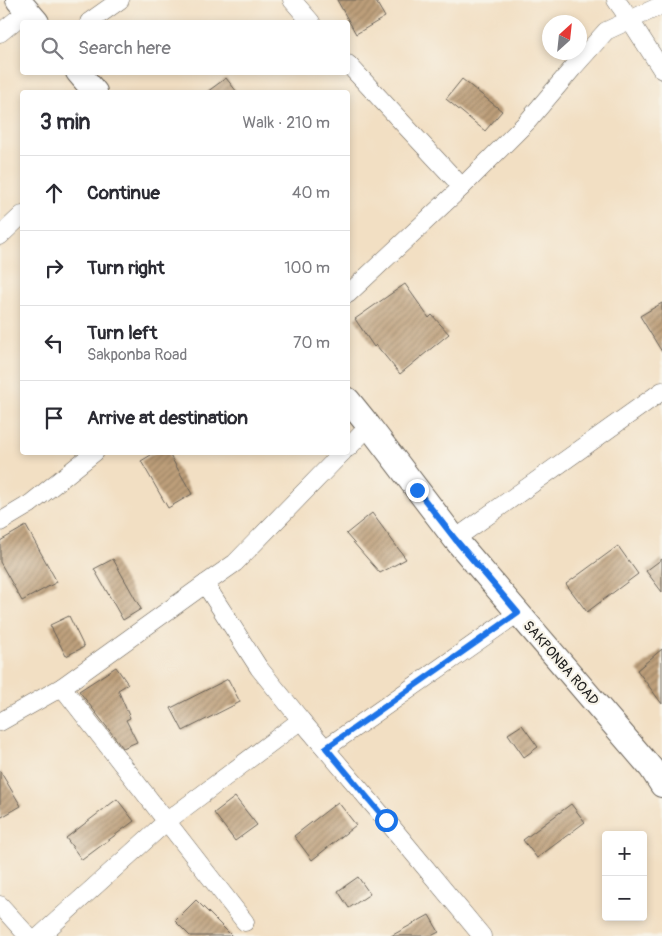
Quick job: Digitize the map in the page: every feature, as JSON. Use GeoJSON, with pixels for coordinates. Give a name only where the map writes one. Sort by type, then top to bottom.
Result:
{"type":"FeatureCollection","features":[{"type":"Feature","properties":{"kind":"main road"},"geometry":{"type":"LineString","coordinates":[[81,75],[93,90]]}},
{"type":"Feature","properties":{"kind":"main road","name":"SAKPONBA ROAD"},"geometry":{"type":"LineString","coordinates":[[350,402],[455,539],[651,768],[662,785]]}},
{"type":"Feature","properties":{"kind":"street"},"geometry":{"type":"LineString","coordinates":[[92,20],[120,0]]}},
{"type":"Feature","properties":{"kind":"street"},"geometry":{"type":"LineString","coordinates":[[292,0],[309,20]]}},
{"type":"Feature","properties":{"kind":"street"},"geometry":{"type":"LineString","coordinates":[[616,0],[662,70]]}},
{"type":"Feature","properties":{"kind":"street"},"geometry":{"type":"LineString","coordinates":[[350,292],[462,187],[527,122],[606,31],[662,5]]}},
{"type":"Feature","properties":{"kind":"street"},"geometry":{"type":"LineString","coordinates":[[0,33],[28,11]]}},
{"type":"Feature","properties":{"kind":"street"},"geometry":{"type":"LineString","coordinates":[[350,66],[462,187]]}},
{"type":"Feature","properties":{"kind":"street"},"geometry":{"type":"LineString","coordinates":[[0,236],[20,217]]}},
{"type":"Feature","properties":{"kind":"street"},"geometry":{"type":"LineString","coordinates":[[455,539],[662,392]]}},
{"type":"Feature","properties":{"kind":"street"},"geometry":{"type":"LineString","coordinates":[[350,446],[369,426]]}},
{"type":"Feature","properties":{"kind":"street"},"geometry":{"type":"LineString","coordinates":[[0,522],[30,504],[92,455]]}},
{"type":"Feature","properties":{"kind":"street"},"geometry":{"type":"LineString","coordinates":[[0,722],[62,687],[235,563],[341,455]]}},
{"type":"Feature","properties":{"kind":"street"},"geometry":{"type":"LineString","coordinates":[[205,584],[259,668],[482,936]]}},
{"type":"Feature","properties":{"kind":"street"},"geometry":{"type":"LineString","coordinates":[[326,748],[518,613]]}},
{"type":"Feature","properties":{"kind":"street"},"geometry":{"type":"LineString","coordinates":[[62,687],[245,922]]}},
{"type":"Feature","properties":{"kind":"street"},"geometry":{"type":"LineString","coordinates":[[40,936],[167,821],[301,720]]}},
{"type":"Feature","properties":{"kind":"street"},"geometry":{"type":"LineString","coordinates":[[0,905],[28,936]]}},
{"type":"Feature","properties":{"kind":"building"},"geometry":{"type":"Polygon","coordinates":[[[337,0],[375,0],[385,17],[356,34],[350,20],[348,20],[337,0]]]}},
{"type":"Feature","properties":{"kind":"building"},"geometry":{"type":"Polygon","coordinates":[[[226,78],[235,90],[210,90],[226,78]]]}},
{"type":"Feature","properties":{"kind":"building"},"geometry":{"type":"Polygon","coordinates":[[[462,79],[502,111],[485,131],[446,99],[462,79]]]}},
{"type":"Feature","properties":{"kind":"building"},"geometry":{"type":"Polygon","coordinates":[[[405,284],[429,318],[432,315],[449,334],[400,374],[376,345],[374,347],[355,319],[405,284]]]}},
{"type":"Feature","properties":{"kind":"building"},"geometry":{"type":"Polygon","coordinates":[[[662,303],[662,352],[640,316],[662,303]]]}},
{"type":"Feature","properties":{"kind":"building"},"geometry":{"type":"Polygon","coordinates":[[[151,455],[170,455],[192,494],[168,508],[141,461],[151,455]]]}},
{"type":"Feature","properties":{"kind":"building"},"geometry":{"type":"Polygon","coordinates":[[[372,513],[406,559],[380,573],[346,534],[372,513]]]}},
{"type":"Feature","properties":{"kind":"building"},"geometry":{"type":"Polygon","coordinates":[[[26,526],[57,582],[22,601],[0,562],[0,541],[26,526]]]}},
{"type":"Feature","properties":{"kind":"building"},"geometry":{"type":"Polygon","coordinates":[[[618,546],[638,574],[587,612],[566,584],[618,546]]]}},
{"type":"Feature","properties":{"kind":"building"},"geometry":{"type":"Polygon","coordinates":[[[113,559],[141,609],[123,620],[94,569],[113,559]]]}},
{"type":"Feature","properties":{"kind":"building"},"geometry":{"type":"Polygon","coordinates":[[[662,559],[662,592],[646,571],[662,559]]]}},
{"type":"Feature","properties":{"kind":"building"},"geometry":{"type":"Polygon","coordinates":[[[69,616],[84,647],[66,656],[50,625],[69,616]]]}},
{"type":"Feature","properties":{"kind":"building"},"geometry":{"type":"Polygon","coordinates":[[[662,649],[662,704],[637,670],[662,649]]]}},
{"type":"Feature","properties":{"kind":"building"},"geometry":{"type":"Polygon","coordinates":[[[116,667],[128,684],[118,690],[130,718],[126,720],[137,742],[123,748],[79,691],[116,667]]]}},
{"type":"Feature","properties":{"kind":"building"},"geometry":{"type":"Polygon","coordinates":[[[228,679],[240,702],[183,731],[171,708],[228,679]]]}},
{"type":"Feature","properties":{"kind":"building"},"geometry":{"type":"Polygon","coordinates":[[[522,725],[538,747],[524,757],[508,734],[522,725]]]}},
{"type":"Feature","properties":{"kind":"building"},"geometry":{"type":"Polygon","coordinates":[[[0,771],[21,806],[0,818],[0,771]]]}},
{"type":"Feature","properties":{"kind":"building"},"geometry":{"type":"Polygon","coordinates":[[[235,797],[257,825],[235,841],[214,813],[235,797]]]}},
{"type":"Feature","properties":{"kind":"building"},"geometry":{"type":"Polygon","coordinates":[[[117,799],[134,821],[82,860],[66,838],[117,799]]]}},
{"type":"Feature","properties":{"kind":"building"},"geometry":{"type":"Polygon","coordinates":[[[338,802],[356,825],[312,860],[294,836],[338,802]]]}},
{"type":"Feature","properties":{"kind":"building"},"geometry":{"type":"Polygon","coordinates":[[[571,804],[585,822],[537,858],[523,840],[571,804]]]}},
{"type":"Feature","properties":{"kind":"building"},"geometry":{"type":"Polygon","coordinates":[[[358,877],[370,894],[349,908],[338,891],[358,877]]]}},
{"type":"Feature","properties":{"kind":"building"},"geometry":{"type":"Polygon","coordinates":[[[196,900],[232,936],[190,936],[175,921],[196,900]]]}},
{"type":"Feature","properties":{"kind":"building"},"geometry":{"type":"Polygon","coordinates":[[[429,915],[439,932],[431,936],[391,936],[429,915]]]}},
{"type":"Feature","properties":{"kind":"route"},"geometry":{"type":"LineString","coordinates":[[386,820],[326,748],[518,613],[455,539],[417,490]]}}]}
